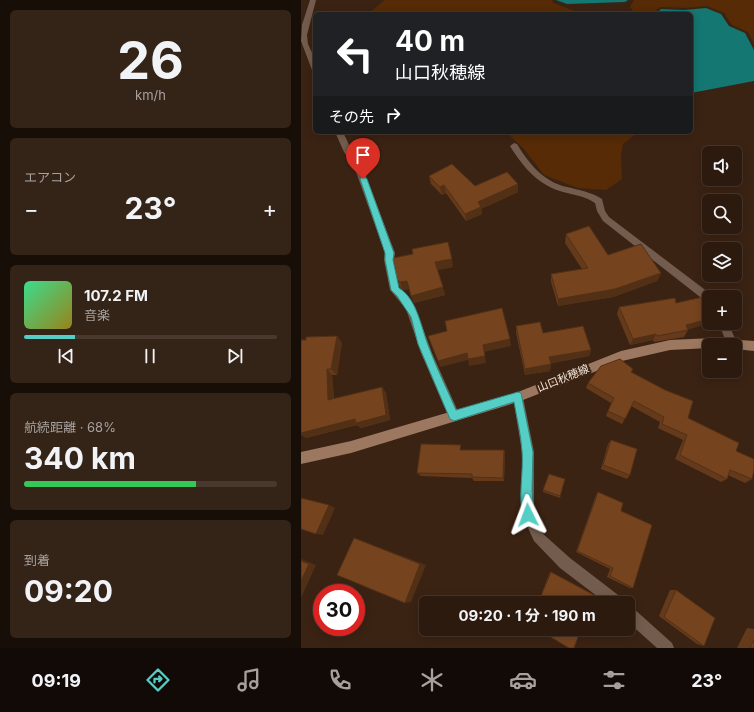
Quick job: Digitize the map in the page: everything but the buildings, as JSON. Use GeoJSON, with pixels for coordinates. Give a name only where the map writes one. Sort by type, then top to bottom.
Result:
{"type":"FeatureCollection","features":[{"type":"Feature","properties":{"kind":"main road","name":"山口秋穂線"},"geometry":{"type":"LineString","coordinates":[[301,458],[351,446],[518,397],[621,356],[670,345],[702,344]]}},
{"type":"Feature","properties":{"kind":"main road","name":"山口秋穂線"},"geometry":{"type":"LineString","coordinates":[[742,345],[754,346]]}},
{"type":"Feature","properties":{"kind":"street"},"geometry":{"type":"LineString","coordinates":[[313,0],[304,31],[304,40],[313,61]]}},
{"type":"Feature","properties":{"kind":"street"},"geometry":{"type":"LineString","coordinates":[[340,134],[348,152],[359,168],[367,190],[389,253],[395,290],[401,294],[415,316],[423,344],[454,416]]}},
{"type":"Feature","properties":{"kind":"street"},"geometry":{"type":"LineString","coordinates":[[514,146],[521,158],[543,180],[562,189],[599,200],[601,211],[606,218],[702,293]]}},
{"type":"Feature","properties":{"kind":"street"},"geometry":{"type":"LineString","coordinates":[[518,397],[528,452],[528,515],[538,537],[565,563],[608,596]]}},
{"type":"Feature","properties":{"kind":"street"},"geometry":{"type":"LineString","coordinates":[[635,619],[667,648]]}},
{"type":"Feature","properties":{"kind":"shaded area"},"geometry":{"type":"Polygon","coordinates":[[[385,0],[552,0],[553,3],[578,12],[370,12],[385,0]]]}},
{"type":"Feature","properties":{"kind":"shaded area"},"geometry":{"type":"Polygon","coordinates":[[[634,0],[754,0],[754,44],[748,32],[732,25],[724,13],[707,6],[685,8],[660,7],[653,12],[634,12],[630,7],[634,0]]]}},
{"type":"Feature","properties":{"kind":"shaded area"},"geometry":{"type":"Polygon","coordinates":[[[508,134],[635,134],[623,144],[621,156],[622,179],[606,190],[578,188],[544,175],[524,149],[508,134]]]}},
{"type":"Feature","properties":{"kind":"water"},"geometry":{"type":"Polygon","coordinates":[[[556,0],[628,0],[625,2],[567,4],[556,0]]]}},
{"type":"Feature","properties":{"kind":"water"},"geometry":{"type":"Polygon","coordinates":[[[706,8],[721,14],[729,26],[745,33],[754,50],[754,81],[693,93],[693,12],[658,12],[661,9],[684,10],[706,8]]]}},
{"type":"Feature","properties":{"kind":"route"},"geometry":{"type":"LineString","coordinates":[[363,179],[389,253],[391,274],[395,290],[401,294],[415,316],[423,344],[454,416],[518,397],[528,452],[528,515]]}}]}
